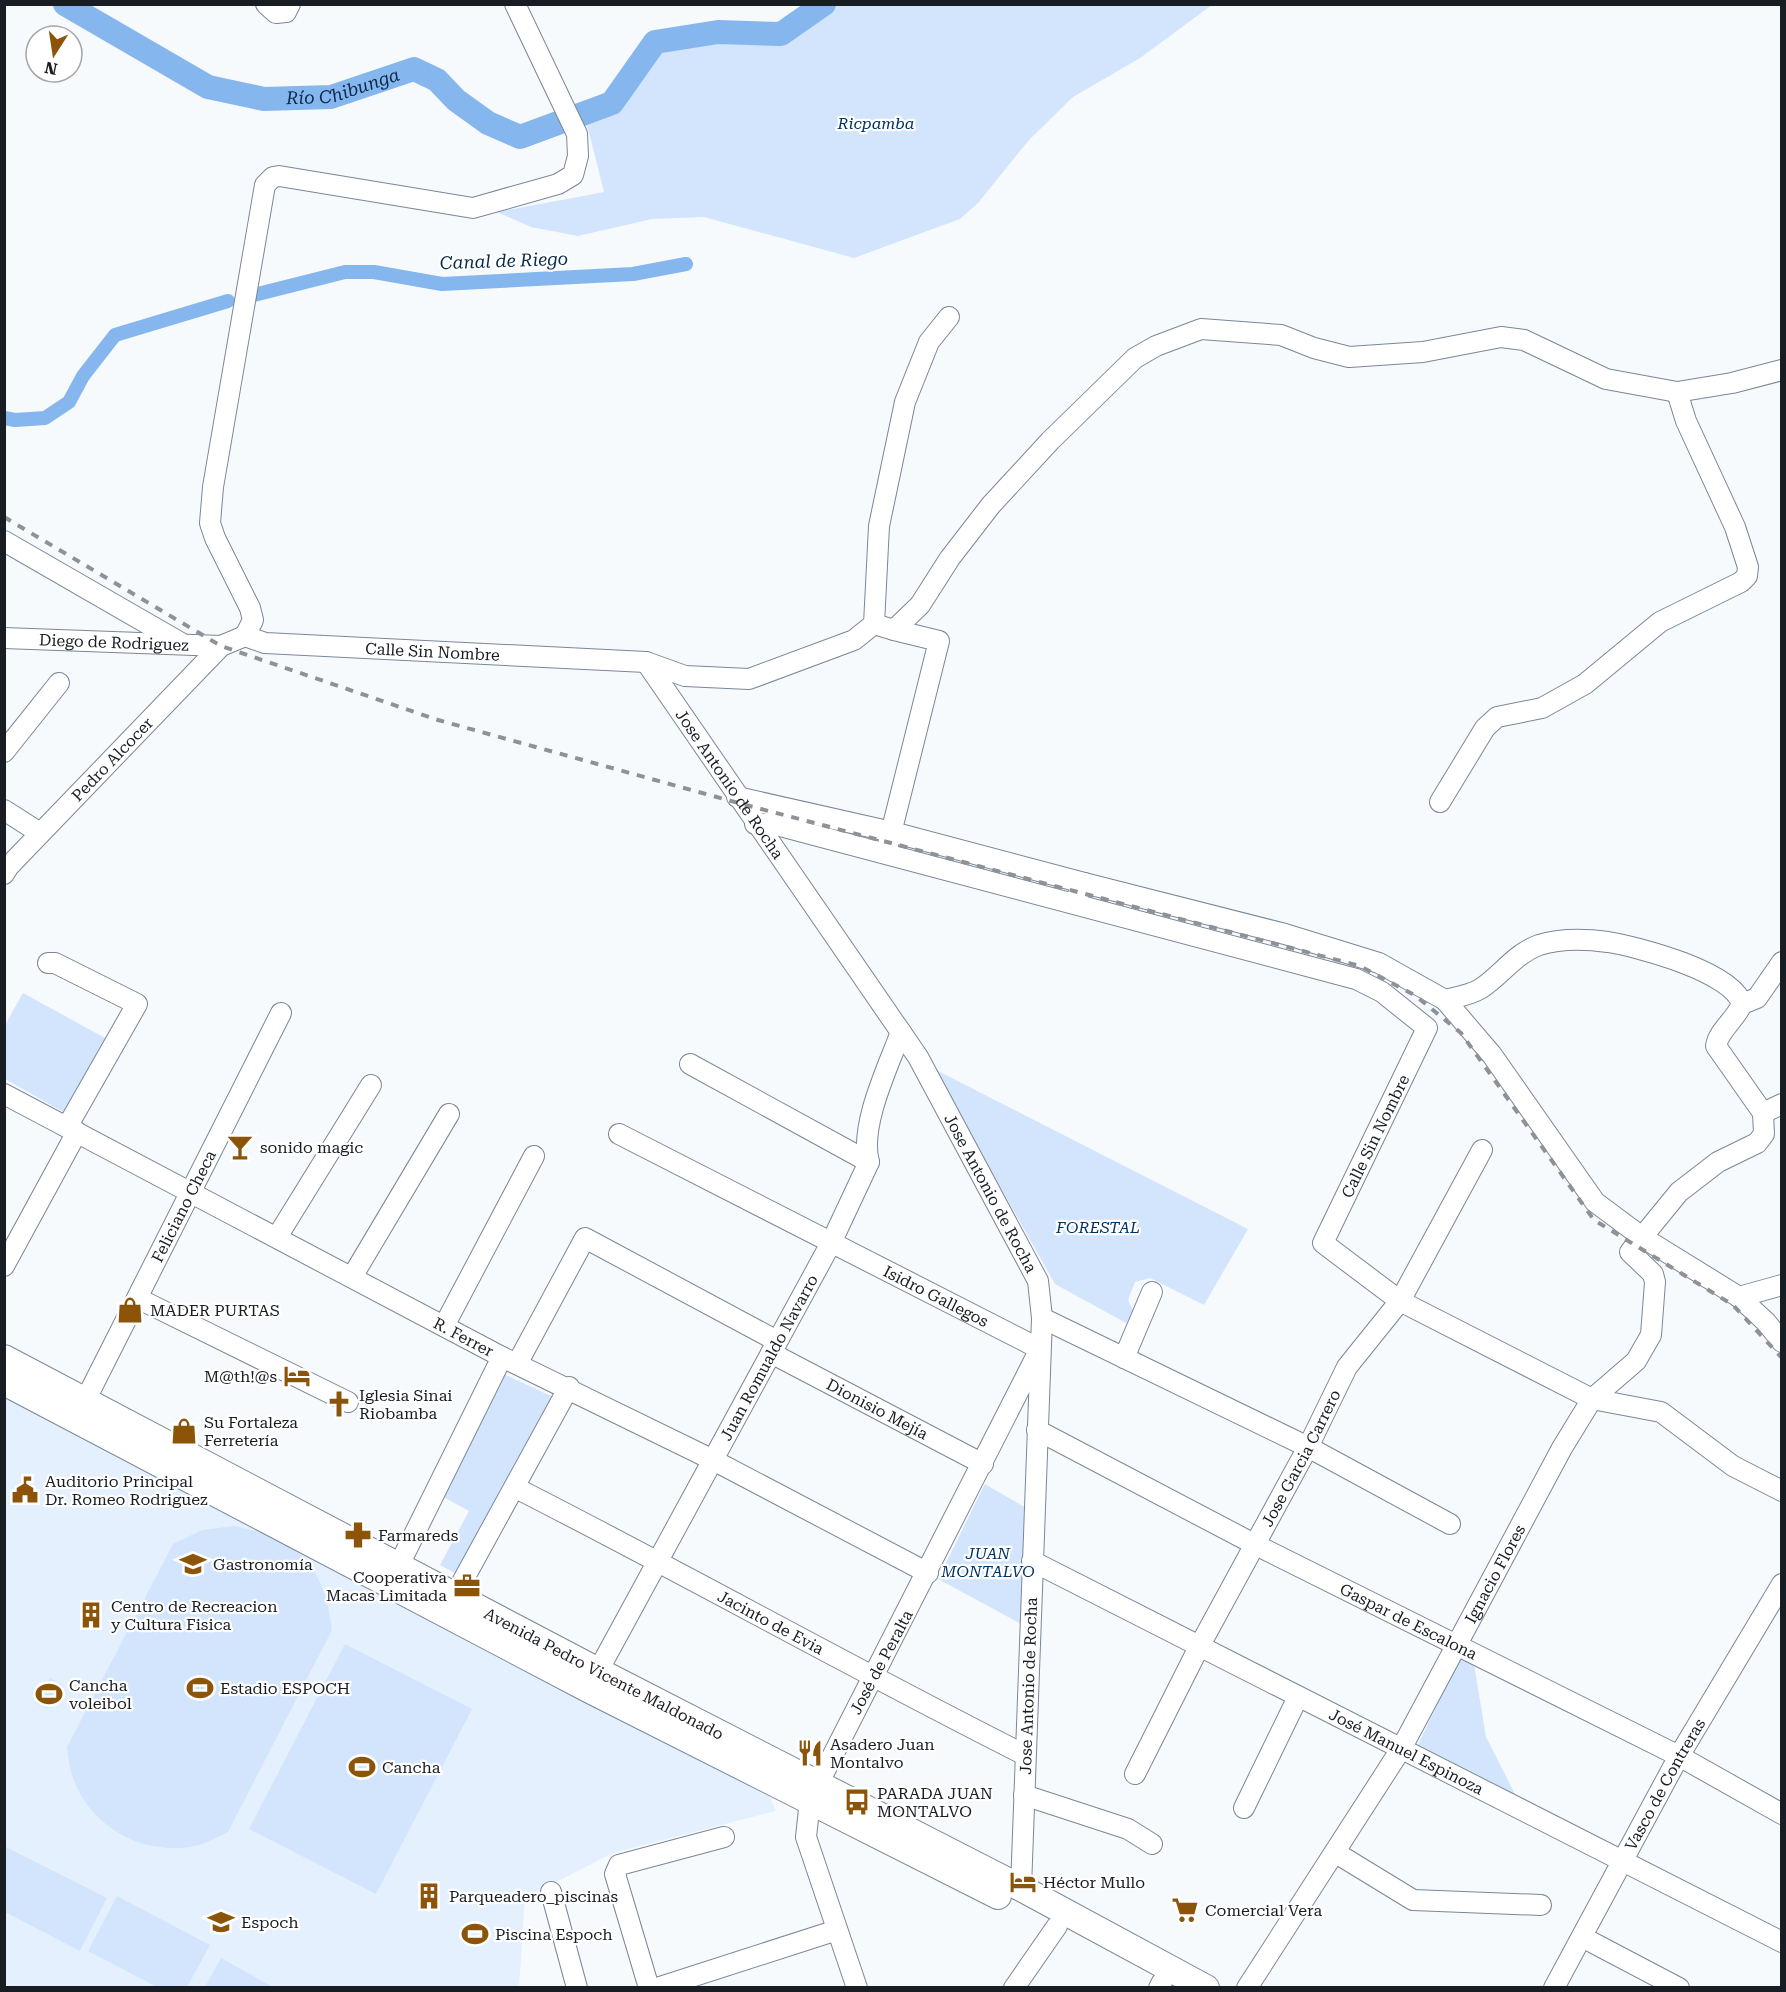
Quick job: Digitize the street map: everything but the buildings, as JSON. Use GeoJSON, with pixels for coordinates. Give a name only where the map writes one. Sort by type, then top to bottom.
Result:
{"type":"FeatureCollection","features":[{"type":"Feature","properties":{"kind":"main road","name":"Avenida Pedro Vicente Maldonado"},"geometry":{"type":"LineString","coordinates":[[4,1358],[86,1399],[598,1671],[1164,1986]]}},
{"type":"Feature","properties":{"kind":"main road","name":"Avenida Pedro Vicente Maldonado"},"geometry":{"type":"LineString","coordinates":[[4,1382],[588,1689],[1021,1888],[1206,1988]]}},
{"type":"Feature","properties":{"kind":"street"},"geometry":{"type":"LineString","coordinates":[[266,4],[276,13],[286,12],[290,4]]}},
{"type":"Feature","properties":{"kind":"street"},"geometry":{"type":"LineString","coordinates":[[221,646],[245,636],[253,620],[250,608],[215,538],[210,523],[213,487],[266,185],[273,177],[279,176],[473,208],[558,184],[573,175],[578,156],[577,134],[515,4]]}},
{"type":"Feature","properties":{"kind":"street"},"geometry":{"type":"LineString","coordinates":[[886,854],[939,641],[874,624],[879,526],[905,402],[929,342],[949,317]]}},
{"type":"Feature","properties":{"kind":"street"},"geometry":{"type":"LineString","coordinates":[[894,630],[920,605],[950,558],[991,505],[1083,407],[1135,358],[1156,346],[1201,329],[1281,335],[1314,348],[1349,357],[1423,352],[1501,337],[1512,338],[1524,340],[1606,379],[1677,392],[1732,383],[1782,370]]}},
{"type":"Feature","properties":{"kind":"street"},"geometry":{"type":"LineString","coordinates":[[1440,802],[1485,728],[1497,717],[1542,708],[1576,689],[1660,622],[1741,582],[1747,576],[1748,567],[1735,527],[1686,421],[1677,392]]}},
{"type":"Feature","properties":{"kind":"street"},"geometry":{"type":"LineString","coordinates":[[4,541],[185,645]]}},
{"type":"Feature","properties":{"kind":"street"},"geometry":{"type":"LineString","coordinates":[[108,642],[117,626],[114,604]]}},
{"type":"Feature","properties":{"kind":"street","name":"Calle Sin Nombre"},"geometry":{"type":"LineString","coordinates":[[245,636],[265,643],[646,663],[685,676],[749,679],[854,640],[874,624]]}},
{"type":"Feature","properties":{"kind":"street","name":"Diego de Rodriguez"},"geometry":{"type":"LineString","coordinates":[[4,638],[221,646]]}},
{"type":"Feature","properties":{"kind":"street","name":"Pedro Alcocer"},"geometry":{"type":"LineString","coordinates":[[4,874],[40,833],[221,646]]}},
{"type":"Feature","properties":{"kind":"street","name":"Jose Antonio de Rocha"},"geometry":{"type":"LineString","coordinates":[[646,663],[918,1057],[1038,1281],[1042,1318],[1021,1888]]}},
{"type":"Feature","properties":{"kind":"street"},"geometry":{"type":"LineString","coordinates":[[4,752],[59,682]]}},
{"type":"Feature","properties":{"kind":"street"},"geometry":{"type":"LineString","coordinates":[[737,797],[892,832],[1285,934],[1379,963],[1445,1000],[1492,1055],[1595,1202],[1642,1238],[1739,1297],[1782,1342]]}},
{"type":"Feature","properties":{"kind":"street"},"geometry":{"type":"LineString","coordinates":[[4,810],[40,833]]}},
{"type":"Feature","properties":{"kind":"street"},"geometry":{"type":"LineString","coordinates":[[755,824],[773,824],[1074,903],[1084,883]]}},
{"type":"Feature","properties":{"kind":"street","name":"Calle Sin Nombre"},"geometry":{"type":"LineString","coordinates":[[1074,903],[1356,979],[1382,992],[1426,1028],[1323,1244],[1400,1301]]}},
{"type":"Feature","properties":{"kind":"street"},"geometry":{"type":"LineString","coordinates":[[1445,1000],[1481,988],[1507,964],[1537,946],[1558,940],[1608,942],[1671,959],[1723,981],[1735,990],[1742,1004]]}},
{"type":"Feature","properties":{"kind":"street"},"geometry":{"type":"LineString","coordinates":[[1642,1238],[1678,1192],[1718,1162],[1757,1143],[1764,1134],[1763,1113],[1716,1046],[1717,1039],[1737,1016],[1742,1004],[1757,998],[1782,962]]}},
{"type":"Feature","properties":{"kind":"street"},"geometry":{"type":"LineString","coordinates":[[4,1266],[136,1004],[55,963],[48,963]]}},
{"type":"Feature","properties":{"kind":"street","name":"Feliciano Checa"},"geometry":{"type":"LineString","coordinates":[[86,1399],[139,1299],[281,1013]]}},
{"type":"Feature","properties":{"kind":"street","name":"Juan Romualdo Navarro"},"geometry":{"type":"LineString","coordinates":[[598,1671],[831,1243],[869,1162],[866,1150],[868,1125],[901,1032]]}},
{"type":"Feature","properties":{"kind":"street"},"geometry":{"type":"LineString","coordinates":[[690,1064],[869,1162]]}},
{"type":"Feature","properties":{"kind":"street"},"geometry":{"type":"LineString","coordinates":[[277,1237],[371,1085]]}},
{"type":"Feature","properties":{"kind":"street","name":"R. Ferrer"},"geometry":{"type":"LineString","coordinates":[[4,1094],[444,1326],[712,1460],[928,1573]]}},
{"type":"Feature","properties":{"kind":"street"},"geometry":{"type":"LineString","coordinates":[[1763,1113],[1782,1104]]}},
{"type":"Feature","properties":{"kind":"street"},"geometry":{"type":"LineString","coordinates":[[352,1277],[449,1114]]}},
{"type":"Feature","properties":{"kind":"street","name":"Isidro Gallegos"},"geometry":{"type":"LineString","coordinates":[[619,1134],[1040,1349]]}},
{"type":"Feature","properties":{"kind":"street","name":"Jose Garcia Carrero"},"geometry":{"type":"LineString","coordinates":[[1136,1774],[1199,1647],[1308,1447],[1347,1367],[1400,1301],[1482,1150]]}},
{"type":"Feature","properties":{"kind":"street"},"geometry":{"type":"LineString","coordinates":[[444,1326],[534,1156]]}},
{"type":"Feature","properties":{"kind":"street","name":"Dionisio Mejía"},"geometry":{"type":"LineString","coordinates":[[510,1360],[585,1238],[983,1464]]}},
{"type":"Feature","properties":{"kind":"street","name":"Ignacio Flores"},"geometry":{"type":"LineString","coordinates":[[1247,1988],[1401,1749],[1562,1448],[1592,1400],[1636,1361],[1651,1335],[1655,1282],[1653,1274],[1630,1252],[1642,1238]]}},
{"type":"Feature","properties":{"kind":"street"},"geometry":{"type":"LineString","coordinates":[[1739,1297],[1782,1285]]}},
{"type":"Feature","properties":{"kind":"street"},"geometry":{"type":"LineString","coordinates":[[1124,1358],[1152,1292]]}},
{"type":"Feature","properties":{"kind":"street"},"geometry":{"type":"LineString","coordinates":[[139,1299],[348,1402]]}},
{"type":"Feature","properties":{"kind":"street"},"geometry":{"type":"LineString","coordinates":[[1400,1301],[1592,1400],[1661,1412],[1733,1466],[1782,1491]]}},
{"type":"Feature","properties":{"kind":"street"},"geometry":{"type":"LineString","coordinates":[[1042,1318],[1308,1447],[1450,1524]]}},
{"type":"Feature","properties":{"kind":"street","name":"José de Peralta"},"geometry":{"type":"LineString","coordinates":[[857,1988],[806,1837],[814,1791],[928,1573],[1040,1349]]}},
{"type":"Feature","properties":{"kind":"street"},"geometry":{"type":"LineString","coordinates":[[399,1566],[510,1360]]}},
{"type":"Feature","properties":{"kind":"street"},"geometry":{"type":"LineString","coordinates":[[455,1595],[516,1488],[569,1388]]}},
{"type":"Feature","properties":{"kind":"street","name":"Gaspar de Escalona"},"geometry":{"type":"LineString","coordinates":[[1037,1430],[1254,1544],[1679,1756],[1782,1814]]}},
{"type":"Feature","properties":{"kind":"street","name":"Jacinto de Evia"},"geometry":{"type":"LineString","coordinates":[[516,1488],[658,1560],[872,1678],[1025,1755]]}},
{"type":"Feature","properties":{"kind":"street","name":"José Manuel Espinoza"},"geometry":{"type":"LineString","coordinates":[[1032,1561],[1782,1942]]}},
{"type":"Feature","properties":{"kind":"street","name":"Vasco de Contreras"},"geometry":{"type":"LineString","coordinates":[[1554,1988],[1679,1756],[1782,1584]]}},
{"type":"Feature","properties":{"kind":"street"},"geometry":{"type":"LineString","coordinates":[[1244,1808],[1298,1697]]}},
{"type":"Feature","properties":{"kind":"street"},"geometry":{"type":"LineString","coordinates":[[1024,1795],[1128,1829],[1152,1844]]}},
{"type":"Feature","properties":{"kind":"street"},"geometry":{"type":"LineString","coordinates":[[649,1988],[615,1874],[616,1870],[619,1865],[724,1837]]}},
{"type":"Feature","properties":{"kind":"street"},"geometry":{"type":"LineString","coordinates":[[1336,1853],[1413,1900],[1541,1905]]}},
{"type":"Feature","properties":{"kind":"street"},"geometry":{"type":"LineString","coordinates":[[551,1892],[577,1988]]}},
{"type":"Feature","properties":{"kind":"street"},"geometry":{"type":"LineString","coordinates":[[1014,1988],[1057,1926]]}},
{"type":"Feature","properties":{"kind":"street"},"geometry":{"type":"LineString","coordinates":[[657,1988],[837,1930]]}},
{"type":"Feature","properties":{"kind":"street"},"geometry":{"type":"LineString","coordinates":[[1582,1937],[1679,1988]]}},
{"type":"Feature","properties":{"kind":"shaded area"},"geometry":{"type":"Polygon","coordinates":[[[4,1393],[770,1797],[776,1811],[613,1853],[525,1898],[519,1987],[5,1987],[4,1393]]]}},
{"type":"Feature","properties":{"kind":"green space","name":"Ricpamba"},"geometry":{"type":"Polygon","coordinates":[[[834,5],[1212,5],[1140,58],[1073,97],[1029,140],[978,203],[960,219],[854,258],[704,217],[652,219],[578,236],[531,227],[497,212],[604,192],[584,113],[621,104],[653,44],[730,38],[775,43],[800,31],[831,11],[834,5]]]}},
{"type":"Feature","properties":{"kind":"green space"},"geometry":{"type":"Polygon","coordinates":[[[23,993],[107,1039],[65,1113],[5,1079],[5,1025],[23,993]]]}},
{"type":"Feature","properties":{"kind":"green space","name":"FORESTAL"},"geometry":{"type":"Polygon","coordinates":[[[934,1069],[1248,1229],[1204,1305],[1150,1278],[1135,1282],[1128,1300],[1134,1312],[1126,1323],[1055,1284],[934,1069]]]}},
{"type":"Feature","properties":{"kind":"green space"},"geometry":{"type":"Polygon","coordinates":[[[497,1371],[566,1403],[471,1582],[440,1565],[469,1511],[436,1493],[497,1371]]]}},
{"type":"Feature","properties":{"kind":"green space","name":"JUAN MONTALVO"},"geometry":{"type":"Polygon","coordinates":[[[985,1484],[1028,1509],[1021,1624],[938,1579],[985,1484]]]}},
{"type":"Feature","properties":{"kind":"green space","name":"Estadio ESPOCH"},"geometry":{"type":"Polygon","coordinates":[[[234,1526],[275,1538],[304,1558],[322,1588],[332,1630],[228,1832],[199,1845],[179,1848],[141,1843],[123,1836],[93,1812],[81,1796],[73,1778],[67,1747],[173,1544],[202,1530],[234,1526]]]}},
{"type":"Feature","properties":{"kind":"green space","name":"Cancha"},"geometry":{"type":"Polygon","coordinates":[[[345,1644],[472,1709],[376,1894],[249,1829],[345,1644]]]}},
{"type":"Feature","properties":{"kind":"green space"},"geometry":{"type":"Polygon","coordinates":[[[1460,1656],[1474,1664],[1486,1737],[1515,1794],[1418,1745],[1460,1656]]]}},
{"type":"Feature","properties":{"kind":"green space","name":"Cancha voleibol"},"geometry":{"type":"Polygon","coordinates":[[[50,1678],[62,1685],[48,1709],[35,1703],[50,1678]]]}},
{"type":"Feature","properties":{"kind":"green space"},"geometry":{"type":"Polygon","coordinates":[[[4,1846],[107,1898],[80,1951],[5,1912],[4,1846]]]}},
{"type":"Feature","properties":{"kind":"green space"},"geometry":{"type":"Polygon","coordinates":[[[117,1896],[210,1945],[187,1987],[157,1987],[88,1951],[117,1896]]]}},
{"type":"Feature","properties":{"kind":"green space"},"geometry":{"type":"Polygon","coordinates":[[[221,1958],[273,1987],[205,1987],[221,1958]]]}},
{"type":"Feature","properties":{"kind":"waterway","name":"Río Chibunga"},"geometry":{"type":"LineString","coordinates":[[65,4],[208,87],[264,99],[331,97],[414,69],[437,80],[456,100],[488,123],[520,137],[612,103],[655,42],[718,32],[781,34],[824,4]]}},
{"type":"Feature","properties":{"kind":"waterway","name":"Canal de Riego"},"geometry":{"type":"LineString","coordinates":[[254,295],[345,272],[374,272],[442,284],[633,274],[686,264]]}},
{"type":"Feature","properties":{"kind":"waterway","name":"Canal de Riego"},"geometry":{"type":"LineString","coordinates":[[4,418],[15,420],[45,418],[69,402],[83,376],[115,335],[228,301]]}},
{"type":"Feature","properties":{"kind":"railway"},"geometry":{"type":"LineString","coordinates":[[4,517],[221,646],[438,720],[742,804],[1360,966],[1416,996],[1461,1033],[1594,1220],[1733,1305],[1782,1358]]}},
{"type":"Feature","properties":{"kind":"place","name":"sonido magic"},"geometry":{"type":"Point","coordinates":[240,1147]}},
{"type":"Feature","properties":{"kind":"place","name":"MADER PURTAS"},"geometry":{"type":"Point","coordinates":[130,1310]}},
{"type":"Feature","properties":{"kind":"place","name":"M@th!@s"},"geometry":{"type":"Point","coordinates":[297,1376]}},
{"type":"Feature","properties":{"kind":"place","name":"Iglesia Sinai Riobamba"},"geometry":{"type":"Point","coordinates":[339,1404]}},
{"type":"Feature","properties":{"kind":"place","name":"Su Fortaleza Ferretería"},"geometry":{"type":"Point","coordinates":[184,1431]}},
{"type":"Feature","properties":{"kind":"place","name":"Auditorio Principal Dr. Romeo Rodriguez"},"geometry":{"type":"Point","coordinates":[25,1490]}},
{"type":"Feature","properties":{"kind":"place","name":"Farmareds"},"geometry":{"type":"Point","coordinates":[358,1535]}},
{"type":"Feature","properties":{"kind":"place","name":"Gastronomía"},"geometry":{"type":"Point","coordinates":[193,1564]}},
{"type":"Feature","properties":{"kind":"place","name":"Cooperativa Macas Limitada"},"geometry":{"type":"Point","coordinates":[467,1586]}},
{"type":"Feature","properties":{"kind":"place","name":"Centro de Recreacion y Cultura Fisica"},"geometry":{"type":"Point","coordinates":[91,1615]}},
{"type":"Feature","properties":{"kind":"place","name":"Estadio ESPOCH"},"geometry":{"type":"Point","coordinates":[200,1688]}},
{"type":"Feature","properties":{"kind":"place","name":"Cancha voleibol"},"geometry":{"type":"Point","coordinates":[49,1694]}},
{"type":"Feature","properties":{"kind":"place","name":"Asadero Juan Montalvo"},"geometry":{"type":"Point","coordinates":[810,1753]}},
{"type":"Feature","properties":{"kind":"place","name":"Cancha"},"geometry":{"type":"Point","coordinates":[362,1767]}},
{"type":"Feature","properties":{"kind":"place","name":"PARADA JUAN MONTALVO"},"geometry":{"type":"Point","coordinates":[857,1802]}},
{"type":"Feature","properties":{"kind":"place","name":"Héctor Mullo"},"geometry":{"type":"Point","coordinates":[1023,1882]}},
{"type":"Feature","properties":{"kind":"place","name":"Parqueadero_piscinas"},"geometry":{"type":"Point","coordinates":[429,1896]}},
{"type":"Feature","properties":{"kind":"place","name":"Comercial Vera"},"geometry":{"type":"Point","coordinates":[1185,1910]}},
{"type":"Feature","properties":{"kind":"place","name":"Espoch"},"geometry":{"type":"Point","coordinates":[221,1922]}},
{"type":"Feature","properties":{"kind":"place","name":"Piscina Espoch"},"geometry":{"type":"Point","coordinates":[475,1934]}}]}
